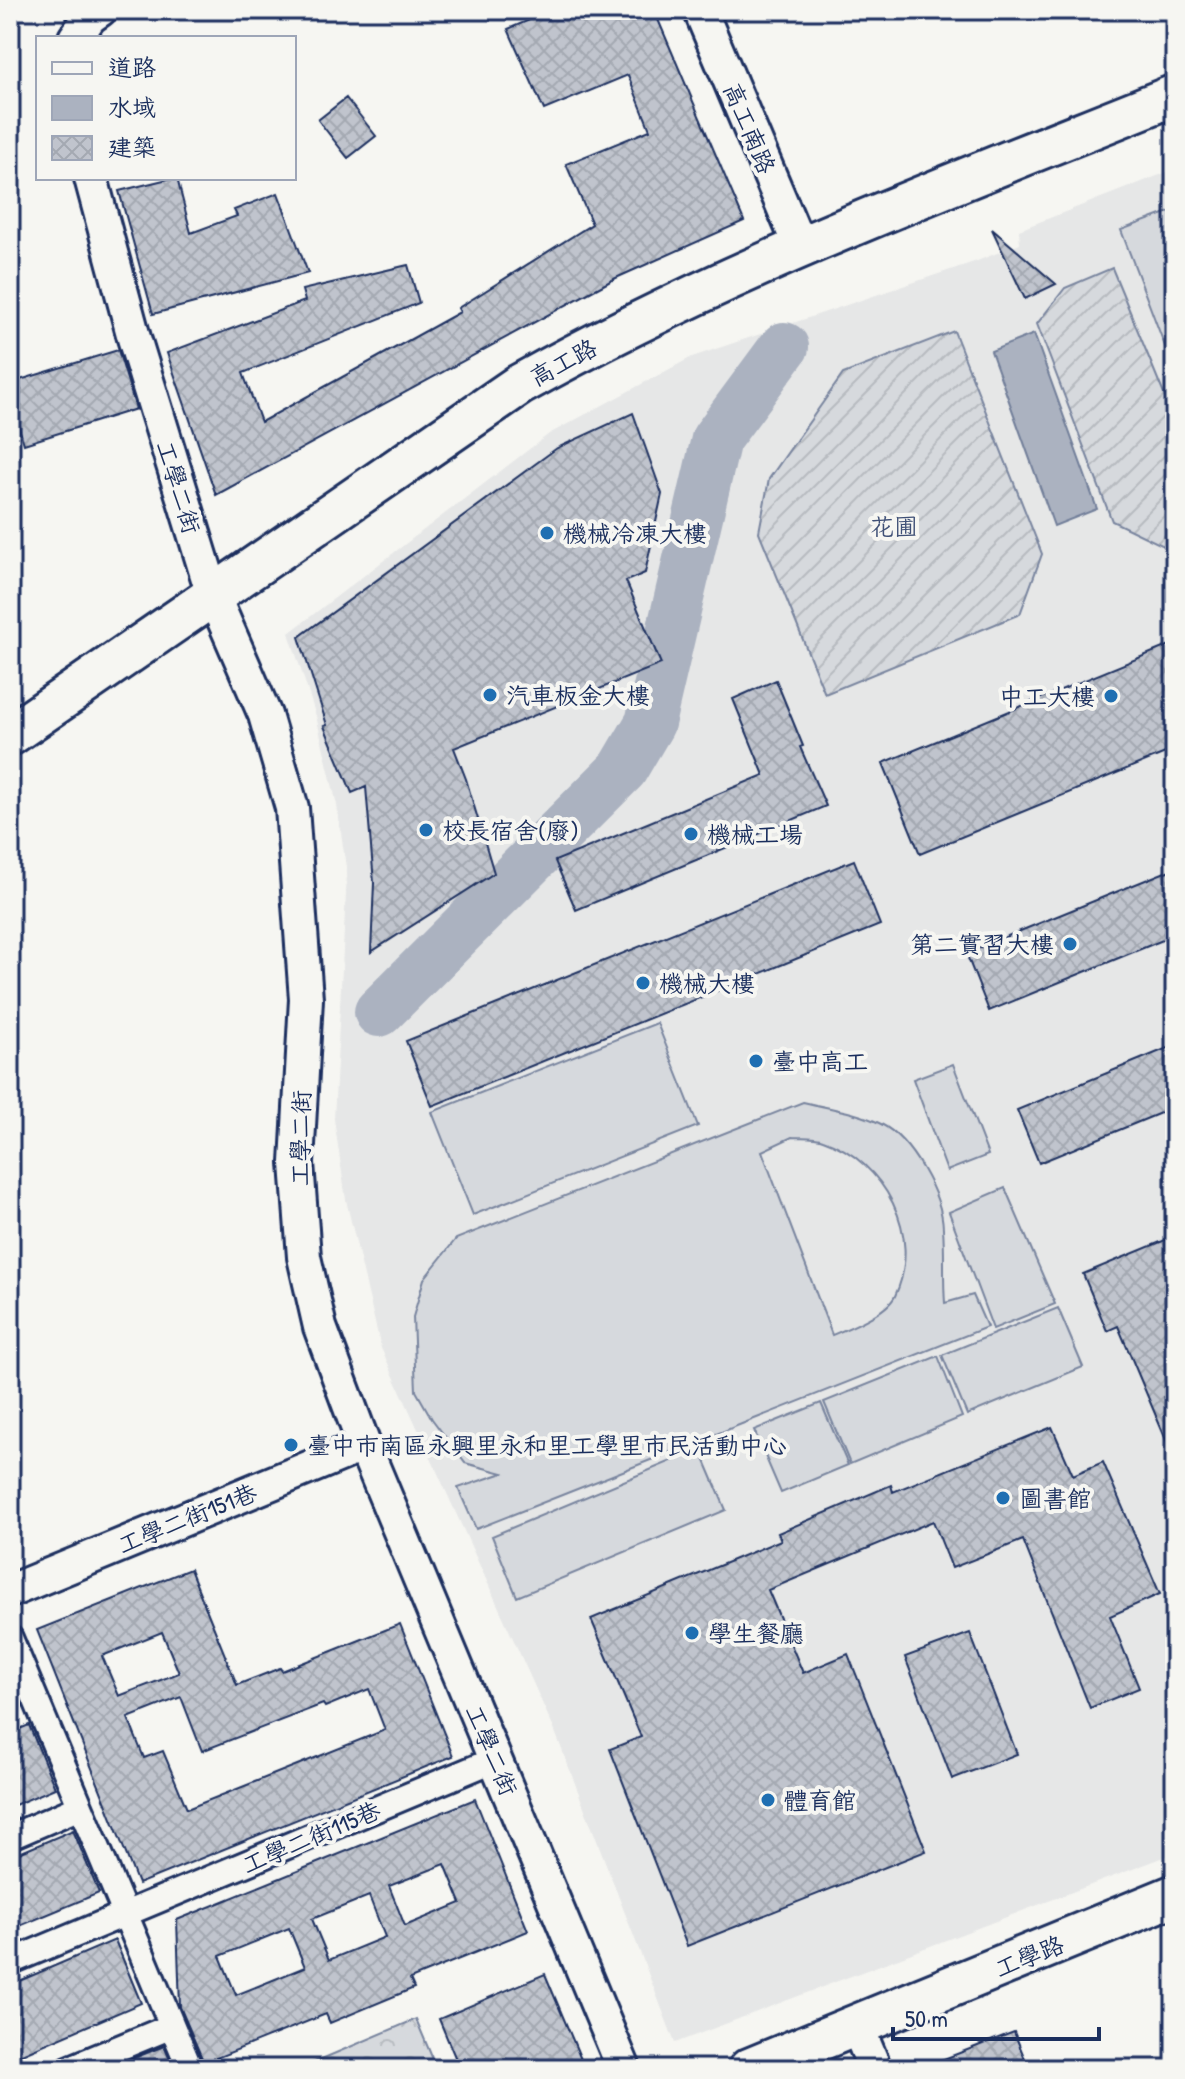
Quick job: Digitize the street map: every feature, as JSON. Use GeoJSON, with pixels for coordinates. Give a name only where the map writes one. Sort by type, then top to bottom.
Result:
{"type":"FeatureCollection","features":[{"type":"Feature","properties":{"kind":"street"},"geometry":{"type":"LineString","coordinates":[[76,36],[90,17],[100,10]]}},
{"type":"Feature","properties":{"kind":"street","name":"高工南路"},"geometry":{"type":"LineString","coordinates":[[700,10],[800,247]]}},
{"type":"Feature","properties":{"kind":"street","name":"高工路"},"geometry":{"type":"LineString","coordinates":[[10,735],[519,385],[618,333],[800,247],[1175,95]]}},
{"type":"Feature","properties":{"kind":"street","name":"工學二街"},"geometry":{"type":"LineString","coordinates":[[92,180],[134,338],[213,595],[265,715],[292,808],[306,999],[297,1163],[304,1257],[320,1327],[364,1445],[624,2069]]}},
{"type":"Feature","properties":{"kind":"street","name":"工學二街151巷"},"geometry":{"type":"LineString","coordinates":[[10,1591],[364,1445]]}},
{"type":"Feature","properties":{"kind":"street"},"geometry":{"type":"LineString","coordinates":[[10,1638],[190,2069]]}},
{"type":"Feature","properties":{"kind":"street","name":"工學二街115巷"},"geometry":{"type":"LineString","coordinates":[[10,1962],[496,1759]]}},
{"type":"Feature","properties":{"kind":"street"},"geometry":{"type":"LineString","coordinates":[[10,1837],[80,1807]]}},
{"type":"Feature","properties":{"kind":"street","name":"工學路"},"geometry":{"type":"LineString","coordinates":[[749,2069],[1175,1895]]}},
{"type":"Feature","properties":{"kind":"street"},"geometry":{"type":"LineString","coordinates":[[68,2069],[172,2026]]}},
{"type":"Feature","properties":{"kind":"street"},"geometry":{"type":"LineString","coordinates":[[857,2026],[875,2069]]}},
{"type":"Feature","properties":{"kind":"shaded area","name":"臺中高工"},"geometry":{"type":"Polygon","coordinates":[[[1175,169],[1175,1853],[675,2043],[554,1729],[381,1348],[346,1200],[334,1119],[347,874],[337,805],[316,716],[289,633],[549,434],[692,357],[977,261],[1020,244],[1019,230],[1175,169]]]}},
{"type":"Feature","properties":{"kind":"green space"},"geometry":{"type":"Polygon","coordinates":[[[1175,210],[1175,345],[1166,349],[1121,230],[1175,210]]]}},
{"type":"Feature","properties":{"kind":"green space"},"geometry":{"type":"Polygon","coordinates":[[[1112,268],[1175,421],[1175,547],[1170,549],[1112,521],[1037,324],[1065,288],[1112,268]]]}},
{"type":"Feature","properties":{"kind":"green space","name":"花圃"},"geometry":{"type":"Polygon","coordinates":[[[954,331],[1042,554],[1020,614],[825,694],[759,532],[769,479],[843,374],[954,331]]]}},
{"type":"Feature","properties":{"kind":"green space"},"geometry":{"type":"Polygon","coordinates":[[[657,1023],[698,1126],[473,1215],[432,1112],[657,1023]]]}},
{"type":"Feature","properties":{"kind":"green space"},"geometry":{"type":"Polygon","coordinates":[[[953,1064],[988,1155],[947,1171],[913,1079],[953,1064]]]}},
{"type":"Feature","properties":{"kind":"green space"},"geometry":{"type":"Polygon","coordinates":[[[803,1102],[853,1113],[881,1124],[892,1131],[914,1155],[931,1185],[941,1215],[945,1303],[973,1295],[987,1327],[476,1529],[458,1488],[503,1473],[465,1463],[432,1419],[416,1391],[413,1317],[424,1279],[456,1239],[803,1102]],[[792,1137],[762,1151],[832,1335],[876,1314],[895,1296],[903,1273],[905,1249],[901,1225],[893,1203],[864,1165],[845,1150],[823,1140],[792,1137]]]}},
{"type":"Feature","properties":{"kind":"green space"},"geometry":{"type":"Polygon","coordinates":[[[1005,1188],[1055,1304],[993,1329],[949,1212],[1005,1188]]]}},
{"type":"Feature","properties":{"kind":"green space"},"geometry":{"type":"Polygon","coordinates":[[[1058,1308],[1083,1367],[967,1415],[942,1355],[1058,1308]]]}},
{"type":"Feature","properties":{"kind":"green space"},"geometry":{"type":"Polygon","coordinates":[[[938,1356],[962,1417],[850,1464],[824,1402],[938,1356]]]}},
{"type":"Feature","properties":{"kind":"green space"},"geometry":{"type":"Polygon","coordinates":[[[821,1403],[848,1465],[781,1493],[754,1430],[821,1403]]]}},
{"type":"Feature","properties":{"kind":"green space"},"geometry":{"type":"Polygon","coordinates":[[[700,1449],[726,1510],[517,1597],[492,1536],[700,1449]]]}},
{"type":"Feature","properties":{"kind":"green space"},"geometry":{"type":"Polygon","coordinates":[[[416,2019],[437,2069],[298,2069],[416,2019]]]}},
{"type":"Feature","properties":{"kind":"water"},"geometry":{"type":"Polygon","coordinates":[[[1034,334],[1097,509],[1054,526],[991,351],[1034,334]]]}},
{"type":"Feature","properties":{"kind":"building"},"geometry":{"type":"Polygon","coordinates":[[[553,10],[654,10],[744,221],[616,278],[216,495],[167,353],[305,301],[302,290],[408,265],[419,303],[243,373],[261,422],[460,312],[458,308],[592,224],[566,164],[650,130],[628,75],[544,110],[508,29],[553,10]]]}},
{"type":"Feature","properties":{"kind":"building"},"geometry":{"type":"Polygon","coordinates":[[[346,98],[376,136],[348,158],[318,120],[346,98]]]}},
{"type":"Feature","properties":{"kind":"building"},"geometry":{"type":"Polygon","coordinates":[[[164,180],[178,180],[191,233],[237,216],[234,210],[278,193],[308,273],[153,314],[119,191],[164,180]]]}},
{"type":"Feature","properties":{"kind":"building"},"geometry":{"type":"Polygon","coordinates":[[[992,229],[1056,284],[1025,299],[992,229]]]}},
{"type":"Feature","properties":{"kind":"building"},"geometry":{"type":"Polygon","coordinates":[[[118,350],[136,409],[24,444],[10,398],[10,383],[118,350]]]}},
{"type":"Feature","properties":{"kind":"building"},"geometry":{"type":"Polygon","coordinates":[[[633,413],[662,494],[645,573],[626,581],[661,664],[454,748],[494,873],[371,952],[374,883],[366,787],[352,793],[324,726],[327,725],[299,637],[557,448],[633,413]]]}},
{"type":"Feature","properties":{"kind":"building","name":"中工大樓"},"geometry":{"type":"Polygon","coordinates":[[[1175,643],[1175,749],[920,854],[883,763],[1175,643]]]}},
{"type":"Feature","properties":{"kind":"building","name":"機械工場"},"geometry":{"type":"Polygon","coordinates":[[[776,680],[803,746],[800,747],[826,806],[576,910],[555,861],[764,775],[733,699],[776,680]]]}},
{"type":"Feature","properties":{"kind":"building","name":"機械大樓"},"geometry":{"type":"Polygon","coordinates":[[[854,860],[880,925],[432,1106],[406,1041],[854,860]]]}},
{"type":"Feature","properties":{"kind":"building","name":"第二實習大樓"},"geometry":{"type":"Polygon","coordinates":[[[1175,868],[1175,935],[989,1011],[966,953],[1175,868]]]}},
{"type":"Feature","properties":{"kind":"building"},"geometry":{"type":"Polygon","coordinates":[[[1175,1045],[1175,1107],[1039,1163],[1017,1110],[1175,1045]]]}},
{"type":"Feature","properties":{"kind":"building"},"geometry":{"type":"Polygon","coordinates":[[[1175,1236],[1175,1461],[1118,1326],[1107,1331],[1083,1274],[1175,1236]]]}},
{"type":"Feature","properties":{"kind":"building"},"geometry":{"type":"Polygon","coordinates":[[[1052,1427],[1073,1475],[1103,1462],[1160,1594],[1110,1616],[1139,1688],[1090,1708],[1023,1540],[952,1568],[933,1521],[768,1590],[803,1673],[848,1654],[926,1851],[687,1946],[610,1749],[641,1737],[591,1619],[781,1540],[778,1533],[891,1485],[893,1492],[1052,1427]]]}},
{"type":"Feature","properties":{"kind":"building"},"geometry":{"type":"Polygon","coordinates":[[[190,1569],[237,1685],[280,1668],[282,1671],[400,1624],[453,1756],[138,1884],[37,1630],[190,1569]],[[162,1632],[102,1656],[119,1696],[179,1673],[162,1632]],[[369,1689],[202,1751],[181,1697],[128,1718],[144,1758],[163,1751],[187,1809],[385,1730],[369,1689]]]}},
{"type":"Feature","properties":{"kind":"building"},"geometry":{"type":"Polygon","coordinates":[[[970,1633],[1017,1754],[952,1779],[905,1657],[970,1633]]]}},
{"type":"Feature","properties":{"kind":"building"},"geometry":{"type":"Polygon","coordinates":[[[29,1725],[55,1788],[10,1807],[10,1733],[29,1725]]]}},
{"type":"Feature","properties":{"kind":"building"},"geometry":{"type":"Polygon","coordinates":[[[475,1799],[528,1931],[410,1979],[414,1988],[330,2023],[326,2014],[204,2063],[180,2007],[177,1920],[475,1799]],[[445,1864],[389,1886],[405,1926],[461,1903],[445,1864]],[[369,1896],[312,1919],[329,1960],[385,1937],[369,1896]],[[289,1928],[220,1956],[236,1995],[305,1967],[289,1928]]]}},
{"type":"Feature","properties":{"kind":"building"},"geometry":{"type":"Polygon","coordinates":[[[73,1830],[99,1893],[10,1930],[10,1857],[73,1830]]]}},
{"type":"Feature","properties":{"kind":"building"},"geometry":{"type":"Polygon","coordinates":[[[115,1940],[141,2003],[10,2059],[10,1985],[115,1940]]]}},
{"type":"Feature","properties":{"kind":"building"},"geometry":{"type":"Polygon","coordinates":[[[545,1974],[585,2069],[460,2069],[439,2019],[545,1974]]]}},
{"type":"Feature","properties":{"kind":"building"},"geometry":{"type":"Polygon","coordinates":[[[1014,2032],[1029,2069],[923,2069],[923,2067],[1014,2032]]]}},
{"type":"Feature","properties":{"kind":"building"},"geometry":{"type":"Polygon","coordinates":[[[164,2046],[174,2069],[107,2069],[164,2046]]]}},
{"type":"Feature","properties":{"kind":"waterway"},"geometry":{"type":"LineString","coordinates":[[379,1012],[623,769],[650,723],[716,439],[784,347]]}},
{"type":"Feature","properties":{"kind":"place","name":"機械冷凍大樓"},"geometry":{"type":"Point","coordinates":[547,533]}},
{"type":"Feature","properties":{"kind":"place","name":"汽車板金大樓"},"geometry":{"type":"Point","coordinates":[490,695]}},
{"type":"Feature","properties":{"kind":"place","name":"中工大樓"},"geometry":{"type":"Point","coordinates":[1111,696]}},
{"type":"Feature","properties":{"kind":"place","name":"校長宿舍(廢)"},"geometry":{"type":"Point","coordinates":[426,830]}},
{"type":"Feature","properties":{"kind":"place","name":"機械工場"},"geometry":{"type":"Point","coordinates":[691,834]}},
{"type":"Feature","properties":{"kind":"place","name":"第二實習大樓"},"geometry":{"type":"Point","coordinates":[1070,944]}},
{"type":"Feature","properties":{"kind":"place","name":"機械大樓"},"geometry":{"type":"Point","coordinates":[643,983]}},
{"type":"Feature","properties":{"kind":"place","name":"臺中高工"},"geometry":{"type":"Point","coordinates":[756,1061]}},
{"type":"Feature","properties":{"kind":"place","name":"臺中市南區永興里永和里工學里市民活動中心"},"geometry":{"type":"Point","coordinates":[291,1445]}},
{"type":"Feature","properties":{"kind":"place","name":"圖書館"},"geometry":{"type":"Point","coordinates":[1003,1498]}},
{"type":"Feature","properties":{"kind":"place","name":"學生餐廳"},"geometry":{"type":"Point","coordinates":[692,1633]}},
{"type":"Feature","properties":{"kind":"place","name":"體育館"},"geometry":{"type":"Point","coordinates":[768,1800]}}]}
